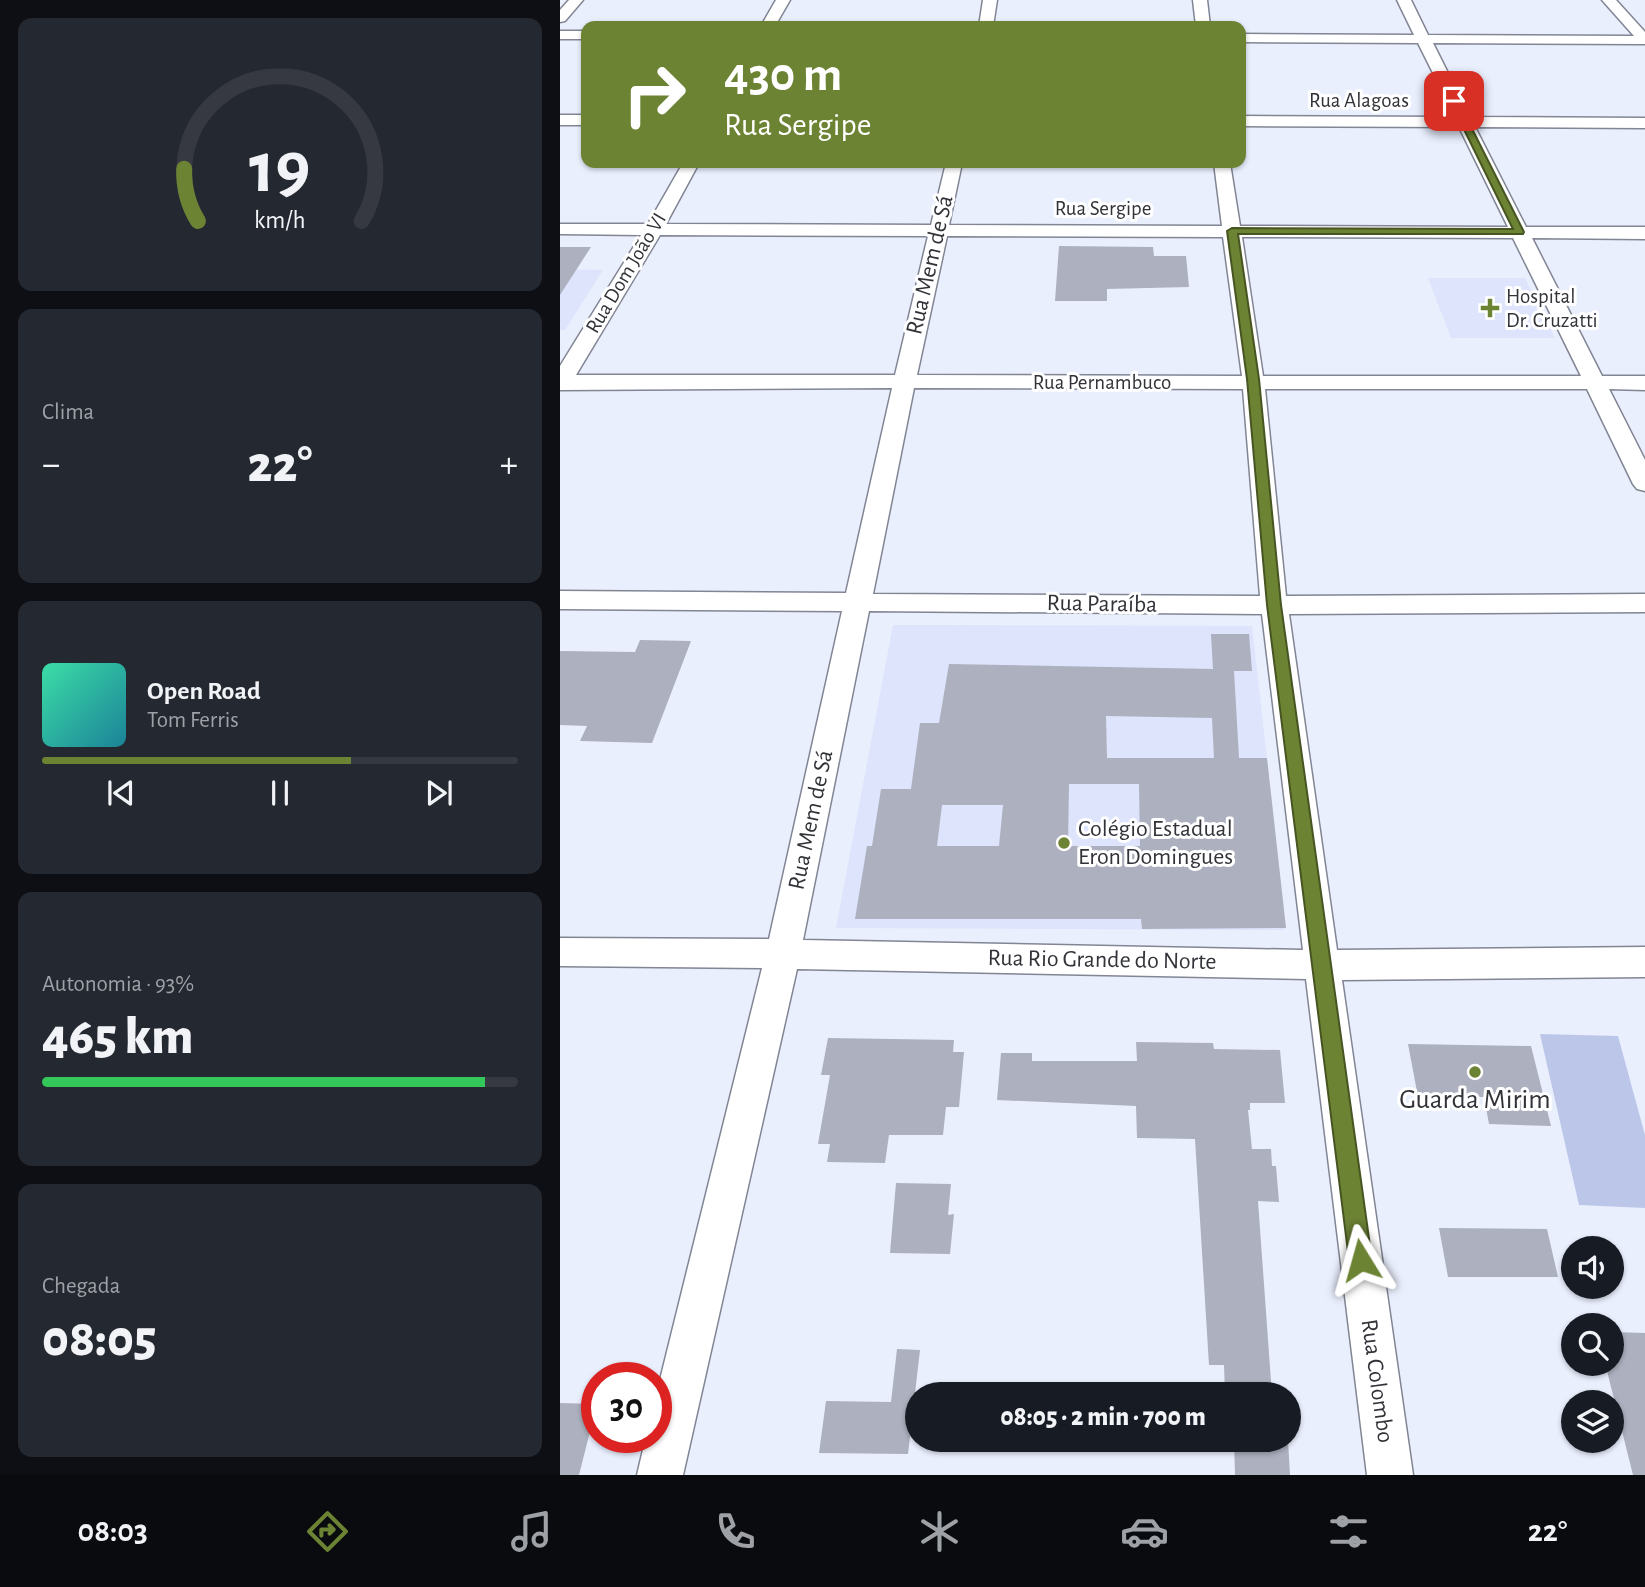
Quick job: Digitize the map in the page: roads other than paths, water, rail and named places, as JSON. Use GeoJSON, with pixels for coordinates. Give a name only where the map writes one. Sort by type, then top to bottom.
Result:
{"type":"FeatureCollection","features":[{"type":"Feature","properties":{"kind":"street"},"geometry":{"type":"LineString","coordinates":[[560,18],[576,0]]}},
{"type":"Feature","properties":{"kind":"street"},"geometry":{"type":"LineString","coordinates":[[771,21],[783,0]]}},
{"type":"Feature","properties":{"kind":"street"},"geometry":{"type":"LineString","coordinates":[[986,21],[990,0]]}},
{"type":"Feature","properties":{"kind":"street"},"geometry":{"type":"LineString","coordinates":[[1199,0],[1202,21]]}},
{"type":"Feature","properties":{"kind":"street"},"geometry":{"type":"LineString","coordinates":[[1404,0],[1645,484]]}},
{"type":"Feature","properties":{"kind":"street"},"geometry":{"type":"LineString","coordinates":[[1609,0],[1645,40]]}},
{"type":"Feature","properties":{"kind":"street"},"geometry":{"type":"LineString","coordinates":[[560,34],[581,35]]}},
{"type":"Feature","properties":{"kind":"street"},"geometry":{"type":"LineString","coordinates":[[1246,38],[1645,40]]}},
{"type":"Feature","properties":{"kind":"street"},"geometry":{"type":"LineString","coordinates":[[560,120],[581,120]]}},
{"type":"Feature","properties":{"kind":"street","name":"Rua Alagoas"},"geometry":{"type":"LineString","coordinates":[[1246,121],[1645,123]]}},
{"type":"Feature","properties":{"kind":"street","name":"Rua Dom João VI"},"geometry":{"type":"LineString","coordinates":[[560,382],[688,168]]}},
{"type":"Feature","properties":{"kind":"street","name":"Rua Mem de Sá"},"geometry":{"type":"LineString","coordinates":[[660,1475],[783,954],[953,168]]}},
{"type":"Feature","properties":{"kind":"street","name":"Rua Colombo"},"geometry":{"type":"LineString","coordinates":[[1223,168],[1253,381],[1274,605],[1390,1475]]}},
{"type":"Feature","properties":{"kind":"street","name":"Rua Sergipe"},"geometry":{"type":"LineString","coordinates":[[560,229],[1645,233]]}},
{"type":"Feature","properties":{"kind":"street","name":"Rua Pernambuco"},"geometry":{"type":"LineString","coordinates":[[560,382],[1645,383]]}},
{"type":"Feature","properties":{"kind":"street","name":"Rua Paraíba"},"geometry":{"type":"LineString","coordinates":[[560,600],[1274,605],[1645,603]]}},
{"type":"Feature","properties":{"kind":"street","name":"Rua Rio Grande do Norte"},"geometry":{"type":"LineString","coordinates":[[560,952],[1321,965],[1645,962]]}},
{"type":"Feature","properties":{"kind":"place","name":"Hospital Dr. Cruzatti"},"geometry":{"type":"Point","coordinates":[1490,308]}},
{"type":"Feature","properties":{"kind":"place","name":"Colégio Estadual Eron Domingues"},"geometry":{"type":"Point","coordinates":[1064,843]}},
{"type":"Feature","properties":{"kind":"place","name":"Guarda Mirim"},"geometry":{"type":"Point","coordinates":[1475,1072]}}]}
